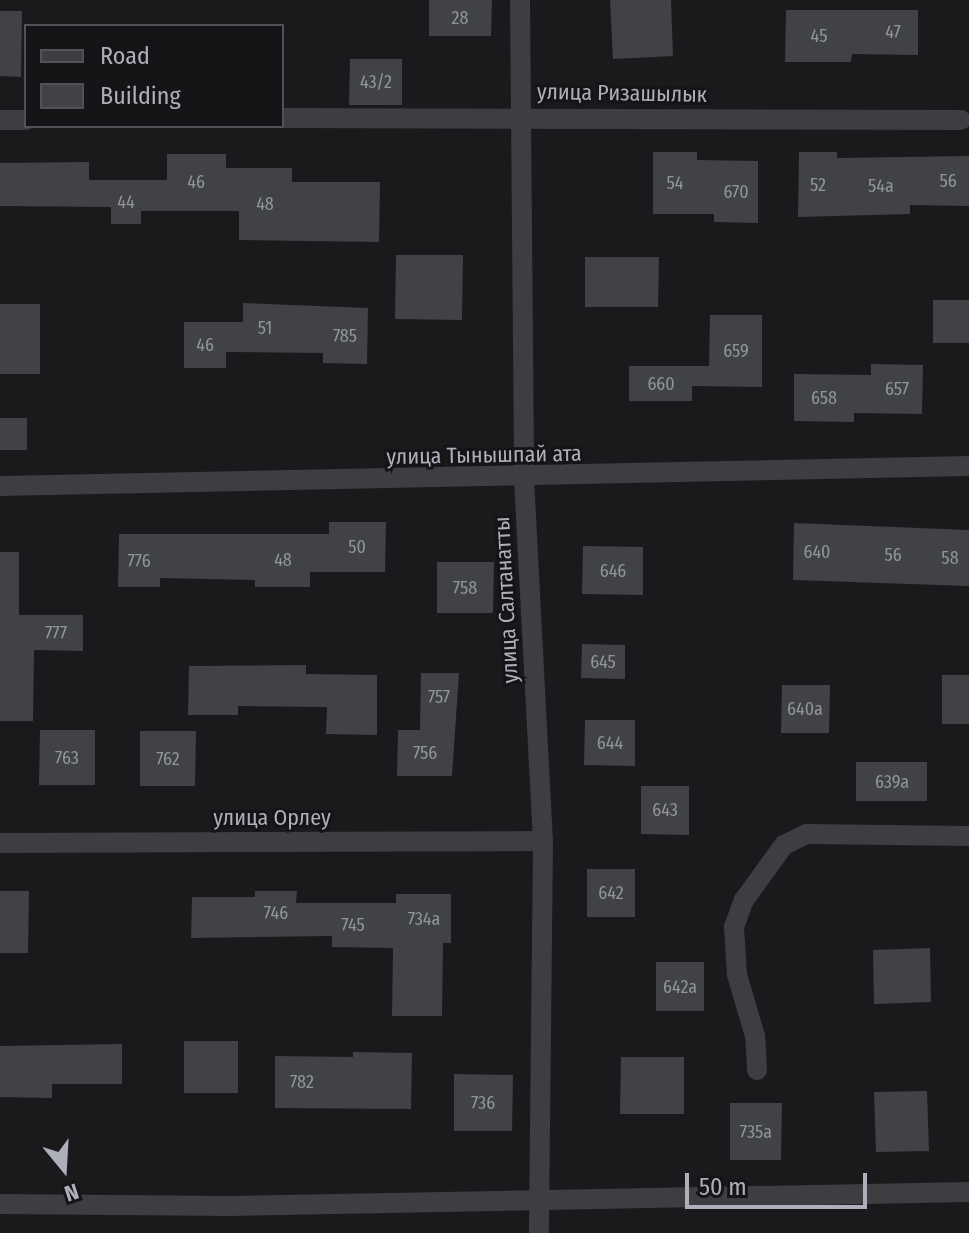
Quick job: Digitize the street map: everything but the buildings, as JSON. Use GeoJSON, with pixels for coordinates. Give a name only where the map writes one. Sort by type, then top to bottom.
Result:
{"type":"FeatureCollection","features":[{"type":"Feature","properties":{"kind":"street","name":"улица Салтанатты"},"geometry":{"type":"LineString","coordinates":[[520,0],[524,479],[543,841],[539,1233]]}},
{"type":"Feature","properties":{"kind":"street","name":"улица Ризашылык"},"geometry":{"type":"LineString","coordinates":[[284,118],[521,116],[961,120]]}},
{"type":"Feature","properties":{"kind":"street"},"geometry":{"type":"LineString","coordinates":[[0,120],[24,120]]}},
{"type":"Feature","properties":{"kind":"street","name":"улица Тынышпай ата"},"geometry":{"type":"LineString","coordinates":[[0,486],[524,479],[969,466]]}},
{"type":"Feature","properties":{"kind":"street"},"geometry":{"type":"LineString","coordinates":[[757,1070],[755,1036],[737,975],[734,927],[744,900],[784,845],[807,834],[969,836]]}},
{"type":"Feature","properties":{"kind":"street","name":"улица Орлеу"},"geometry":{"type":"LineString","coordinates":[[0,843],[543,841]]}},
{"type":"Feature","properties":{"kind":"street"},"geometry":{"type":"LineString","coordinates":[[0,1204],[230,1206],[540,1197],[969,1192]]}}]}
